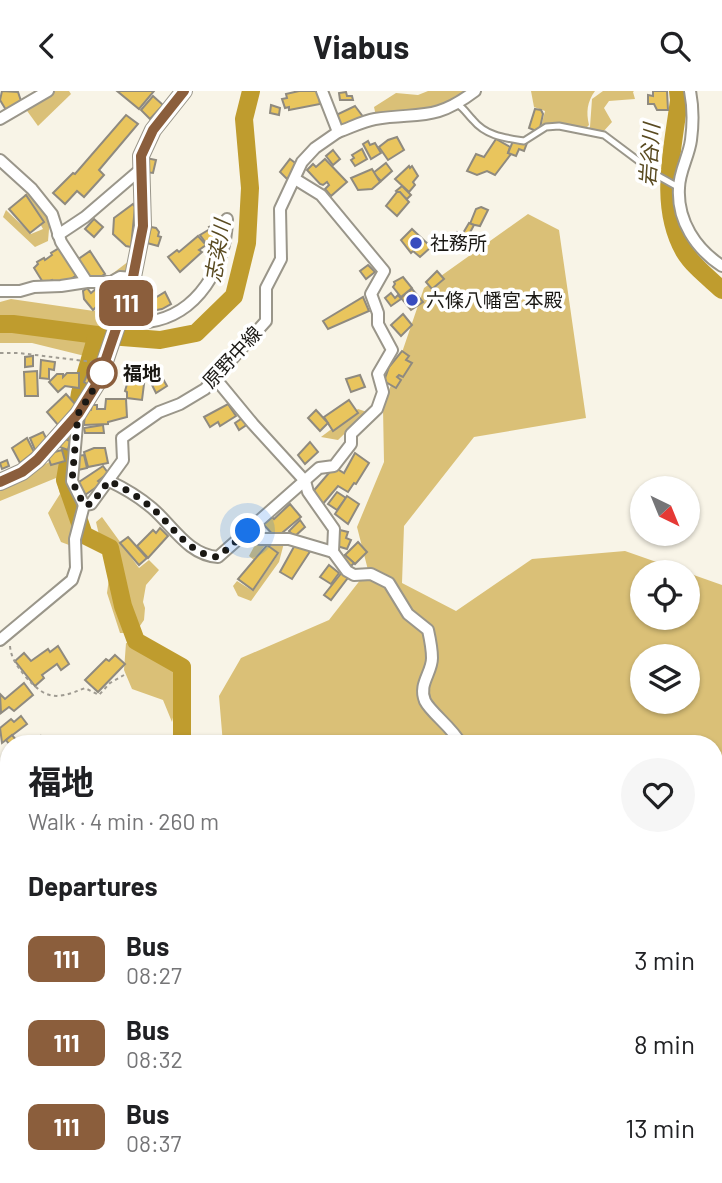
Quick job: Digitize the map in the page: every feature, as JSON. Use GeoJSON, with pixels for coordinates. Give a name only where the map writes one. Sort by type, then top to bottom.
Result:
{"type":"FeatureCollection","features":[{"type":"Feature","properties":{"kind":"street"},"geometry":{"type":"LineString","coordinates":[[0,118],[48,91]]}},
{"type":"Feature","properties":{"kind":"street"},"geometry":{"type":"LineString","coordinates":[[0,482],[29,467],[78,414],[98,382],[99,364],[120,321],[133,278],[143,226],[141,156],[146,140],[184,91]]}},
{"type":"Feature","properties":{"kind":"street"},"geometry":{"type":"LineString","coordinates":[[322,91],[338,132]]}},
{"type":"Feature","properties":{"kind":"street","name":"原野中線"},"geometry":{"type":"LineString","coordinates":[[84,506],[91,504],[123,460],[122,437],[159,412],[180,404],[205,389],[266,321],[266,288],[281,259],[280,209],[302,162],[315,148],[338,132],[374,119],[438,113],[475,91]]}},
{"type":"Feature","properties":{"kind":"street"},"geometry":{"type":"LineString","coordinates":[[690,91],[691,141],[678,187],[687,230],[711,259],[722,266]]}},
{"type":"Feature","properties":{"kind":"street"},"geometry":{"type":"LineString","coordinates":[[0,160],[32,189],[51,214],[58,235],[87,282]]}},
{"type":"Feature","properties":{"kind":"street"},"geometry":{"type":"LineString","coordinates":[[58,235],[85,217],[141,169]]}},
{"type":"Feature","properties":{"kind":"street"},"geometry":{"type":"LineString","coordinates":[[109,481],[152,508],[187,544],[209,557],[218,557],[319,468],[334,466],[351,444],[351,434],[377,409],[383,392],[378,374],[392,351],[378,324],[378,313],[371,294],[384,271],[321,195],[295,179]]}},
{"type":"Feature","properties":{"kind":"street"},"geometry":{"type":"LineString","coordinates":[[120,321],[148,322],[163,318],[178,311],[200,294],[217,268],[224,251],[227,219]]}},
{"type":"Feature","properties":{"kind":"street"},"geometry":{"type":"LineString","coordinates":[[0,291],[111,282],[120,277],[133,278]]}},
{"type":"Feature","properties":{"kind":"street"},"geometry":{"type":"LineString","coordinates":[[215,378],[305,481],[308,492],[334,529],[333,552]]}},
{"type":"Feature","properties":{"kind":"street"},"geometry":{"type":"LineString","coordinates":[[3,638],[72,580],[76,568],[75,539],[84,506],[72,481],[78,414]]}},
{"type":"Feature","properties":{"kind":"street"},"geometry":{"type":"LineString","coordinates":[[248,531],[260,539],[289,539],[333,552],[347,571],[354,575],[371,574],[389,583],[408,614],[428,630],[432,659],[431,669],[423,684],[425,701],[456,735]]}},
{"type":"Feature","properties":{"kind":"lane"},"geometry":{"type":"LineString","coordinates":[[457,104],[463,107],[483,131],[505,138],[524,141],[546,127],[559,126],[604,135],[660,177],[678,187]]}},
{"type":"Feature","properties":{"kind":"path"},"geometry":{"type":"LineString","coordinates":[[0,353],[75,359],[99,364]]}},
{"type":"Feature","properties":{"kind":"path"},"geometry":{"type":"LineString","coordinates":[[3,638],[10,643],[11,657],[20,671],[38,692],[64,696],[85,688],[99,695],[110,683],[124,675]]}},
{"type":"Feature","properties":{"kind":"shaded area"},"geometry":{"type":"Polygon","coordinates":[[[55,91],[69,91],[71,94],[38,126],[25,108],[55,91]]]}},
{"type":"Feature","properties":{"kind":"shaded area"},"geometry":{"type":"Polygon","coordinates":[[[428,91],[472,91],[437,111],[376,116],[374,107],[396,93],[418,95],[428,91]]]}},
{"type":"Feature","properties":{"kind":"shaded area"},"geometry":{"type":"Polygon","coordinates":[[[531,91],[595,91],[588,107],[589,125],[584,130],[541,127],[545,111],[534,107],[531,91]]]}},
{"type":"Feature","properties":{"kind":"shaded area"},"geometry":{"type":"Polygon","coordinates":[[[603,91],[634,91],[635,99],[609,101],[604,108],[612,122],[602,133],[586,131],[590,127],[592,99],[603,91]]]}},
{"type":"Feature","properties":{"kind":"shaded area"},"geometry":{"type":"Polygon","coordinates":[[[35,188],[50,218],[48,241],[35,247],[3,217],[6,210],[31,234],[43,229],[24,195],[35,188]]]}},
{"type":"Feature","properties":{"kind":"shaded area"},"geometry":{"type":"Polygon","coordinates":[[[528,214],[559,230],[586,418],[474,437],[404,526],[402,583],[456,611],[532,559],[625,551],[651,560],[630,560],[630,630],[700,630],[700,577],[722,585],[722,735],[222,735],[219,696],[241,658],[329,620],[368,570],[357,527],[384,462],[383,408],[424,288],[528,214]]]}},
{"type":"Feature","properties":{"kind":"shaded area"},"geometry":{"type":"Polygon","coordinates":[[[129,261],[121,296],[106,306],[113,323],[97,359],[32,343],[0,343],[0,302],[11,299],[94,311],[111,294],[108,277],[129,261]]]}},
{"type":"Feature","properties":{"kind":"shaded area"},"geometry":{"type":"Polygon","coordinates":[[[358,409],[367,412],[338,440],[321,437],[358,409]]]}},
{"type":"Feature","properties":{"kind":"shaded area"},"geometry":{"type":"Polygon","coordinates":[[[65,454],[74,517],[69,545],[61,542],[48,513],[60,494],[56,478],[0,501],[0,487],[65,454]]]}},
{"type":"Feature","properties":{"kind":"shaded area"},"geometry":{"type":"Polygon","coordinates":[[[102,517],[139,568],[149,560],[159,570],[146,585],[144,620],[135,633],[120,633],[107,593],[109,578],[96,522],[102,517]]]}},
{"type":"Feature","properties":{"kind":"shaded area"},"geometry":{"type":"Polygon","coordinates":[[[256,543],[284,543],[279,562],[251,601],[238,596],[233,586],[237,581],[253,591],[279,553],[266,544],[254,560],[249,556],[256,543]]]}},
{"type":"Feature","properties":{"kind":"shaded area"},"geometry":{"type":"Polygon","coordinates":[[[126,643],[156,647],[185,662],[172,722],[163,700],[132,689],[124,670],[126,643]]]}},
{"type":"Feature","properties":{"kind":"building"},"geometry":{"type":"Polygon","coordinates":[[[2,91],[18,92],[21,101],[6,110],[0,100],[2,91]]]}},
{"type":"Feature","properties":{"kind":"building"},"geometry":{"type":"Polygon","coordinates":[[[117,91],[154,91],[139,109],[117,91]]]}},
{"type":"Feature","properties":{"kind":"building"},"geometry":{"type":"Polygon","coordinates":[[[318,91],[320,104],[289,110],[289,107],[285,108],[282,99],[287,98],[286,94],[318,91]]]}},
{"type":"Feature","properties":{"kind":"building"},"geometry":{"type":"Polygon","coordinates":[[[653,91],[667,91],[668,110],[657,110],[654,104],[648,104],[648,95],[653,96],[653,91]]]}},
{"type":"Feature","properties":{"kind":"building"},"geometry":{"type":"Polygon","coordinates":[[[346,92],[353,100],[340,100],[339,93],[346,92]]]}},
{"type":"Feature","properties":{"kind":"building"},"geometry":{"type":"Polygon","coordinates":[[[153,96],[163,105],[150,119],[141,110],[153,96]]]}},
{"type":"Feature","properties":{"kind":"building"},"geometry":{"type":"Polygon","coordinates":[[[271,105],[280,108],[279,115],[270,113],[271,105]]]}},
{"type":"Feature","properties":{"kind":"building"},"geometry":{"type":"Polygon","coordinates":[[[355,106],[364,118],[338,128],[334,116],[355,106]]]}},
{"type":"Feature","properties":{"kind":"building"},"geometry":{"type":"Polygon","coordinates":[[[535,109],[541,110],[543,114],[540,128],[536,131],[529,128],[535,109]]]}},
{"type":"Feature","properties":{"kind":"building"},"geometry":{"type":"Polygon","coordinates":[[[126,115],[138,124],[99,170],[104,175],[84,197],[77,191],[65,204],[53,193],[75,174],[126,115]]]}},
{"type":"Feature","properties":{"kind":"building"},"geometry":{"type":"Polygon","coordinates":[[[397,137],[404,150],[388,160],[379,147],[397,137]]]}},
{"type":"Feature","properties":{"kind":"building"},"geometry":{"type":"Polygon","coordinates":[[[496,139],[510,147],[508,153],[511,154],[495,175],[487,171],[477,175],[467,171],[476,154],[484,157],[496,139]]]}},
{"type":"Feature","properties":{"kind":"building"},"geometry":{"type":"Polygon","coordinates":[[[368,141],[370,145],[375,143],[381,153],[371,159],[363,144],[368,141]]]}},
{"type":"Feature","properties":{"kind":"building"},"geometry":{"type":"Polygon","coordinates":[[[513,141],[527,143],[524,151],[519,149],[516,156],[508,153],[513,141]]]}},
{"type":"Feature","properties":{"kind":"building"},"geometry":{"type":"Polygon","coordinates":[[[362,149],[367,159],[355,166],[351,160],[354,158],[352,155],[362,149]]]}},
{"type":"Feature","properties":{"kind":"building"},"geometry":{"type":"Polygon","coordinates":[[[333,150],[340,159],[333,165],[326,156],[333,150]]]}},
{"type":"Feature","properties":{"kind":"building"},"geometry":{"type":"Polygon","coordinates":[[[146,158],[156,160],[153,173],[145,172],[146,158]]]}},
{"type":"Feature","properties":{"kind":"building"},"geometry":{"type":"Polygon","coordinates":[[[290,159],[298,165],[287,179],[280,172],[290,159]]]}},
{"type":"Feature","properties":{"kind":"building"},"geometry":{"type":"Polygon","coordinates":[[[325,159],[347,182],[331,196],[325,189],[329,185],[327,182],[320,184],[307,170],[313,164],[316,167],[325,159]]]}},
{"type":"Feature","properties":{"kind":"building"},"geometry":{"type":"Polygon","coordinates":[[[386,163],[392,171],[381,181],[373,173],[386,163]]]}},
{"type":"Feature","properties":{"kind":"building"},"geometry":{"type":"Polygon","coordinates":[[[412,166],[418,176],[409,192],[395,179],[412,166]]]}},
{"type":"Feature","properties":{"kind":"building"},"geometry":{"type":"Polygon","coordinates":[[[372,169],[380,182],[372,189],[358,190],[351,178],[372,169]]]}},
{"type":"Feature","properties":{"kind":"building"},"geometry":{"type":"Polygon","coordinates":[[[402,186],[411,195],[407,199],[396,191],[402,186]]]}},
{"type":"Feature","properties":{"kind":"building"},"geometry":{"type":"Polygon","coordinates":[[[397,192],[409,202],[397,216],[386,206],[397,192]]]}},
{"type":"Feature","properties":{"kind":"building"},"geometry":{"type":"Polygon","coordinates":[[[26,195],[44,222],[30,233],[9,209],[26,195]]]}},
{"type":"Feature","properties":{"kind":"building"},"geometry":{"type":"Polygon","coordinates":[[[133,204],[135,207],[131,247],[126,246],[113,234],[114,218],[133,204]]]}},
{"type":"Feature","properties":{"kind":"building"},"geometry":{"type":"Polygon","coordinates":[[[481,207],[488,210],[480,226],[470,224],[476,209],[481,207]]]}},
{"type":"Feature","properties":{"kind":"building"},"geometry":{"type":"Polygon","coordinates":[[[94,219],[103,227],[94,237],[85,229],[94,219]]]}},
{"type":"Feature","properties":{"kind":"building"},"geometry":{"type":"Polygon","coordinates":[[[223,220],[224,233],[216,238],[209,227],[223,220]]]}},
{"type":"Feature","properties":{"kind":"building"},"geometry":{"type":"Polygon","coordinates":[[[469,223],[474,225],[467,238],[462,235],[469,223]]]}},
{"type":"Feature","properties":{"kind":"building"},"geometry":{"type":"Polygon","coordinates":[[[151,227],[156,228],[158,236],[161,237],[158,246],[147,243],[151,227]]]}},
{"type":"Feature","properties":{"kind":"building"},"geometry":{"type":"Polygon","coordinates":[[[210,229],[216,240],[208,246],[200,235],[210,229]]]}},
{"type":"Feature","properties":{"kind":"building","name":"社務所"},"geometry":{"type":"Polygon","coordinates":[[[412,229],[431,247],[420,257],[413,251],[411,253],[401,240],[412,229]]]}},
{"type":"Feature","properties":{"kind":"building"},"geometry":{"type":"Polygon","coordinates":[[[457,232],[466,239],[466,242],[458,246],[450,240],[457,232]]]}},
{"type":"Feature","properties":{"kind":"building"},"geometry":{"type":"Polygon","coordinates":[[[198,236],[206,245],[180,272],[168,257],[177,250],[179,252],[198,236]]]}},
{"type":"Feature","properties":{"kind":"building"},"geometry":{"type":"Polygon","coordinates":[[[61,247],[77,275],[61,285],[52,280],[44,284],[34,268],[37,262],[44,258],[45,260],[61,247]]]}},
{"type":"Feature","properties":{"kind":"building"},"geometry":{"type":"Polygon","coordinates":[[[90,251],[105,274],[97,279],[86,278],[74,262],[90,251]]]}},
{"type":"Feature","properties":{"kind":"building"},"geometry":{"type":"Polygon","coordinates":[[[368,265],[375,272],[366,279],[360,271],[368,265]]]}},
{"type":"Feature","properties":{"kind":"building"},"geometry":{"type":"Polygon","coordinates":[[[437,271],[444,279],[432,289],[426,282],[437,271]]]}},
{"type":"Feature","properties":{"kind":"building"},"geometry":{"type":"Polygon","coordinates":[[[403,277],[412,288],[401,297],[393,287],[394,282],[403,277]]]}},
{"type":"Feature","properties":{"kind":"building"},"geometry":{"type":"Polygon","coordinates":[[[103,283],[109,283],[114,290],[93,310],[84,299],[83,291],[87,288],[91,293],[103,283]]]}},
{"type":"Feature","properties":{"kind":"building","name":"六條八幡宮 本殿"},"geometry":{"type":"Polygon","coordinates":[[[412,289],[423,302],[411,310],[401,298],[412,289]]]}},
{"type":"Feature","properties":{"kind":"building"},"geometry":{"type":"Polygon","coordinates":[[[165,292],[171,304],[146,312],[142,306],[165,292]]]}},
{"type":"Feature","properties":{"kind":"building"},"geometry":{"type":"Polygon","coordinates":[[[391,293],[395,298],[398,295],[401,299],[391,306],[385,298],[391,293]]]}},
{"type":"Feature","properties":{"kind":"building"},"geometry":{"type":"Polygon","coordinates":[[[110,297],[120,300],[116,314],[106,311],[110,297]]]}},
{"type":"Feature","properties":{"kind":"building"},"geometry":{"type":"Polygon","coordinates":[[[363,297],[369,311],[328,329],[323,321],[363,297]]]}},
{"type":"Feature","properties":{"kind":"building"},"geometry":{"type":"Polygon","coordinates":[[[403,314],[412,325],[401,336],[391,325],[403,314]]]}},
{"type":"Feature","properties":{"kind":"building"},"geometry":{"type":"Polygon","coordinates":[[[402,351],[409,356],[406,360],[412,363],[403,377],[397,377],[401,380],[396,388],[384,381],[389,367],[402,351]]]}},
{"type":"Feature","properties":{"kind":"building"},"geometry":{"type":"Polygon","coordinates":[[[33,356],[33,366],[25,367],[25,357],[33,356]]]}},
{"type":"Feature","properties":{"kind":"building"},"geometry":{"type":"Polygon","coordinates":[[[41,360],[55,362],[54,370],[49,369],[49,379],[40,378],[41,360]]]}},
{"type":"Feature","properties":{"kind":"building"},"geometry":{"type":"Polygon","coordinates":[[[37,371],[38,396],[25,396],[24,372],[37,371]]]}},
{"type":"Feature","properties":{"kind":"building"},"geometry":{"type":"Polygon","coordinates":[[[67,373],[79,373],[79,388],[65,386],[58,392],[49,382],[57,374],[63,374],[63,377],[67,373]]]}},
{"type":"Feature","properties":{"kind":"building"},"geometry":{"type":"Polygon","coordinates":[[[88,373],[94,377],[89,385],[84,382],[88,373]]]}},
{"type":"Feature","properties":{"kind":"building"},"geometry":{"type":"Polygon","coordinates":[[[130,374],[145,376],[142,400],[127,398],[125,391],[130,374]]]}},
{"type":"Feature","properties":{"kind":"building"},"geometry":{"type":"Polygon","coordinates":[[[360,375],[365,387],[351,392],[346,379],[360,375]]]}},
{"type":"Feature","properties":{"kind":"building"},"geometry":{"type":"Polygon","coordinates":[[[163,379],[167,386],[156,393],[152,385],[163,379]]]}},
{"type":"Feature","properties":{"kind":"building"},"geometry":{"type":"Polygon","coordinates":[[[66,394],[76,405],[58,425],[47,412],[66,394]]]}},
{"type":"Feature","properties":{"kind":"building"},"geometry":{"type":"Polygon","coordinates":[[[106,399],[126,399],[127,417],[108,424],[84,425],[85,411],[91,410],[92,405],[97,405],[97,409],[105,409],[106,399]]]}},
{"type":"Feature","properties":{"kind":"building"},"geometry":{"type":"Polygon","coordinates":[[[349,400],[358,413],[333,431],[324,417],[349,400]]]}},
{"type":"Feature","properties":{"kind":"building"},"geometry":{"type":"Polygon","coordinates":[[[228,404],[236,416],[220,426],[218,422],[210,427],[204,417],[228,404]]]}},
{"type":"Feature","properties":{"kind":"building"},"geometry":{"type":"Polygon","coordinates":[[[316,410],[328,423],[320,431],[308,418],[316,410]]]}},
{"type":"Feature","properties":{"kind":"building"},"geometry":{"type":"Polygon","coordinates":[[[244,417],[248,424],[239,430],[235,423],[244,417]]]}},
{"type":"Feature","properties":{"kind":"building"},"geometry":{"type":"Polygon","coordinates":[[[103,425],[104,433],[85,433],[84,428],[103,425]]]}},
{"type":"Feature","properties":{"kind":"building"},"geometry":{"type":"Polygon","coordinates":[[[43,432],[47,440],[35,450],[30,438],[43,432]]]}},
{"type":"Feature","properties":{"kind":"building"},"geometry":{"type":"Polygon","coordinates":[[[27,438],[34,452],[20,463],[12,448],[27,438]]]}},
{"type":"Feature","properties":{"kind":"building"},"geometry":{"type":"Polygon","coordinates":[[[63,438],[70,441],[68,450],[57,446],[63,438]]]}},
{"type":"Feature","properties":{"kind":"building"},"geometry":{"type":"Polygon","coordinates":[[[310,442],[318,452],[305,464],[298,455],[310,442]]]}},
{"type":"Feature","properties":{"kind":"building"},"geometry":{"type":"Polygon","coordinates":[[[105,448],[108,463],[88,467],[84,452],[105,448]]]}},
{"type":"Feature","properties":{"kind":"building"},"geometry":{"type":"Polygon","coordinates":[[[62,450],[65,461],[51,465],[47,454],[62,450]]]}},
{"type":"Feature","properties":{"kind":"building"},"geometry":{"type":"Polygon","coordinates":[[[355,453],[369,463],[356,484],[354,483],[348,492],[338,486],[322,505],[310,495],[334,467],[344,473],[355,453]]]}},
{"type":"Feature","properties":{"kind":"building"},"geometry":{"type":"Polygon","coordinates":[[[84,455],[87,468],[78,470],[76,456],[84,455]]]}},
{"type":"Feature","properties":{"kind":"building"},"geometry":{"type":"Polygon","coordinates":[[[7,460],[9,466],[2,469],[0,463],[7,460]]]}},
{"type":"Feature","properties":{"kind":"building"},"geometry":{"type":"Polygon","coordinates":[[[103,466],[108,473],[98,481],[101,484],[85,495],[76,484],[103,466]]]}},
{"type":"Feature","properties":{"kind":"building"},"geometry":{"type":"Polygon","coordinates":[[[337,492],[346,498],[337,510],[328,504],[337,492]]]}},
{"type":"Feature","properties":{"kind":"building"},"geometry":{"type":"Polygon","coordinates":[[[347,496],[359,504],[348,524],[335,514],[347,496]]]}},
{"type":"Feature","properties":{"kind":"building"},"geometry":{"type":"Polygon","coordinates":[[[290,504],[301,517],[276,538],[263,524],[272,517],[274,519],[290,504]]]}},
{"type":"Feature","properties":{"kind":"building"},"geometry":{"type":"Polygon","coordinates":[[[300,520],[305,527],[294,537],[289,531],[300,520]]]}},
{"type":"Feature","properties":{"kind":"building"},"geometry":{"type":"Polygon","coordinates":[[[160,528],[168,536],[148,558],[137,546],[153,530],[156,533],[160,528]]]}},
{"type":"Feature","properties":{"kind":"building"},"geometry":{"type":"Polygon","coordinates":[[[340,530],[348,532],[346,538],[351,540],[347,549],[337,546],[340,530]]]}},
{"type":"Feature","properties":{"kind":"building"},"geometry":{"type":"Polygon","coordinates":[[[128,537],[147,558],[139,565],[120,543],[128,537]]]}},
{"type":"Feature","properties":{"kind":"building"},"geometry":{"type":"Polygon","coordinates":[[[358,542],[367,552],[355,564],[345,555],[358,542]]]}},
{"type":"Feature","properties":{"kind":"building"},"geometry":{"type":"Polygon","coordinates":[[[296,543],[311,550],[292,579],[280,572],[296,543]]]}},
{"type":"Feature","properties":{"kind":"building"},"geometry":{"type":"Polygon","coordinates":[[[267,545],[278,553],[253,590],[238,579],[267,545]]]}},
{"type":"Feature","properties":{"kind":"building"},"geometry":{"type":"Polygon","coordinates":[[[345,555],[354,563],[349,568],[340,559],[345,555]]]}},
{"type":"Feature","properties":{"kind":"building"},"geometry":{"type":"Polygon","coordinates":[[[329,565],[339,573],[331,584],[320,577],[329,565]]]}},
{"type":"Feature","properties":{"kind":"building"},"geometry":{"type":"Polygon","coordinates":[[[343,571],[350,575],[331,600],[324,595],[343,571]]]}},
{"type":"Feature","properties":{"kind":"building"},"geometry":{"type":"Polygon","coordinates":[[[58,646],[69,664],[61,670],[57,664],[42,675],[44,678],[35,686],[15,661],[24,653],[31,661],[48,649],[50,652],[58,646]]]}},
{"type":"Feature","properties":{"kind":"building"},"geometry":{"type":"Polygon","coordinates":[[[115,655],[125,664],[98,692],[85,680],[106,659],[109,661],[115,655]]]}},
{"type":"Feature","properties":{"kind":"building"},"geometry":{"type":"Polygon","coordinates":[[[24,683],[33,695],[14,711],[9,707],[1,713],[0,694],[5,699],[24,683]]]}},
{"type":"Feature","properties":{"kind":"building"},"geometry":{"type":"Polygon","coordinates":[[[21,716],[27,724],[13,735],[1,735],[0,728],[11,719],[14,722],[21,716]]]}},
{"type":"Feature","properties":{"kind":"waterway","name":"志染川"},"geometry":{"type":"LineString","coordinates":[[0,324],[160,340],[196,333],[234,296],[247,243],[250,188],[244,119],[251,91]]}},
{"type":"Feature","properties":{"kind":"waterway","name":"岩谷川"},"geometry":{"type":"LineString","coordinates":[[678,91],[671,157],[671,215],[684,251],[722,290]]}},
{"type":"Feature","properties":{"kind":"waterway"},"geometry":{"type":"LineString","coordinates":[[97,335],[80,393],[65,480],[84,535],[110,548],[123,606],[136,641],[182,667],[182,735]]}},
{"type":"Feature","properties":{"kind":"bus line","name":"111"},"geometry":{"type":"LineString","coordinates":[[0,482],[22,472],[37,460],[78,414],[98,382],[132,282],[143,226],[141,156],[146,140],[184,91]]}},
{"type":"Feature","properties":{"kind":"place","name":"社務所"},"geometry":{"type":"Point","coordinates":[416,243]}},
{"type":"Feature","properties":{"kind":"place","name":"六條八幡宮 本殿"},"geometry":{"type":"Point","coordinates":[412,300]}},
{"type":"Feature","properties":{"kind":"place","name":"福地"},"geometry":{"type":"Point","coordinates":[102,373]}},
{"type":"Feature","properties":{"kind":"route"},"geometry":{"type":"LineString","coordinates":[[102,373],[105,365],[78,414],[72,481],[84,505],[91,504],[109,481],[152,508],[187,544],[209,557],[218,557],[248,531]]}}]}
